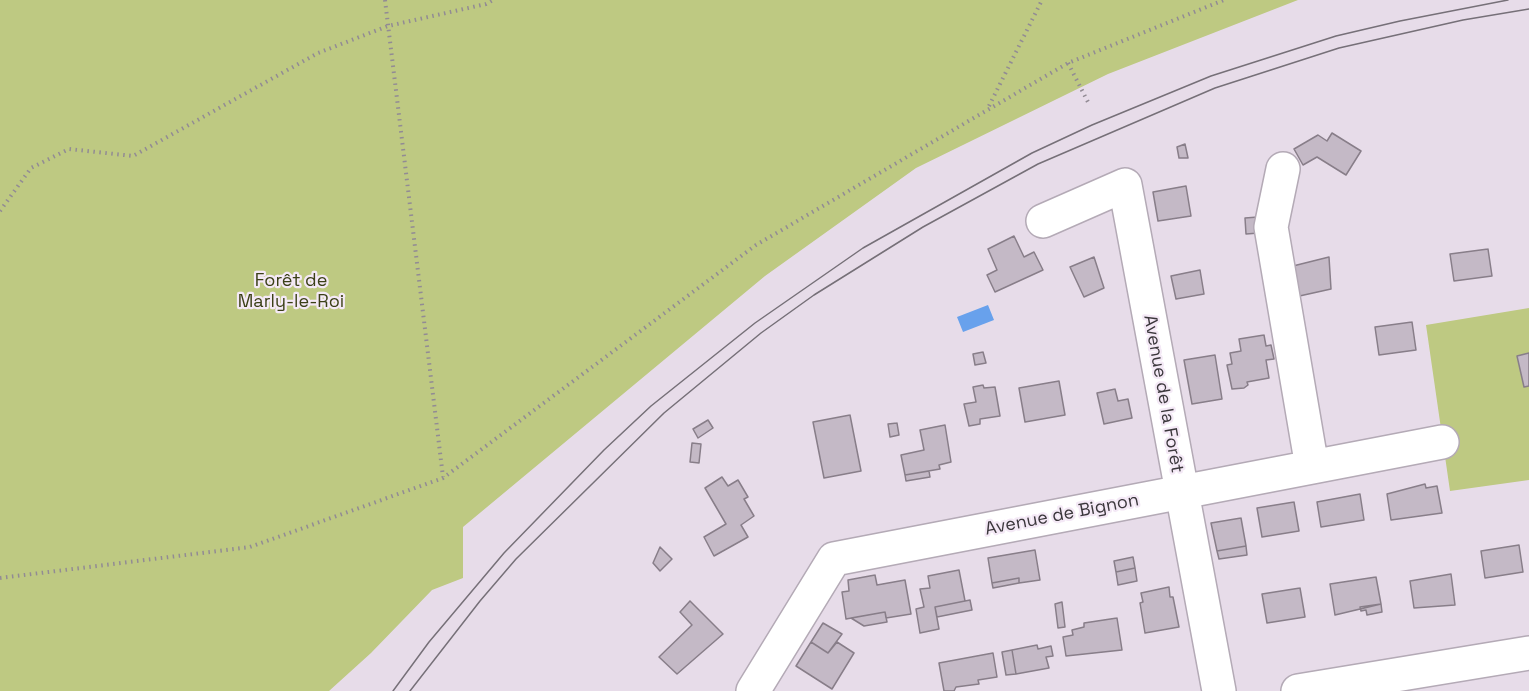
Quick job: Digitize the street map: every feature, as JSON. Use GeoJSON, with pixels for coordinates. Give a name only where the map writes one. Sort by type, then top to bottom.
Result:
{"type":"FeatureCollection","features":[{"type":"Feature","properties":{"kind":"street"},"geometry":{"type":"LineString","coordinates":[[1283,169],[1271,226],[1312,467]]}},
{"type":"Feature","properties":{"kind":"street","name":"Avenue de la Forêt"},"geometry":{"type":"LineString","coordinates":[[1042,221],[1125,185],[1219,691]]}},
{"type":"Feature","properties":{"kind":"street","name":"Avenue de Bignon"},"geometry":{"type":"LineString","coordinates":[[753,691],[834,559],[1443,442]]}},
{"type":"Feature","properties":{"kind":"street"},"geometry":{"type":"LineString","coordinates":[[1298,691],[1529,653]]}},
{"type":"Feature","properties":{"kind":"path"},"geometry":{"type":"LineString","coordinates":[[386,0],[443,477]]}},
{"type":"Feature","properties":{"kind":"path"},"geometry":{"type":"LineString","coordinates":[[0,211],[32,168],[69,148],[133,156],[318,52],[388,26],[486,4],[493,0]]}},
{"type":"Feature","properties":{"kind":"path"},"geometry":{"type":"LineString","coordinates":[[989,107],[1042,0]]}},
{"type":"Feature","properties":{"kind":"path"},"geometry":{"type":"LineString","coordinates":[[0,578],[250,547],[443,477],[756,245],[1068,63],[1224,0]]}},
{"type":"Feature","properties":{"kind":"path"},"geometry":{"type":"LineString","coordinates":[[1068,63],[1089,104]]}},
{"type":"Feature","properties":{"kind":"green space","name":"Forêt de Marly-le-Roi"},"geometry":{"type":"Polygon","coordinates":[[[0,0],[1298,0],[1108,74],[916,168],[765,276],[463,527],[463,578],[432,590],[371,653],[329,691],[0,691],[0,0]]]}},
{"type":"Feature","properties":{"kind":"green space"},"geometry":{"type":"Polygon","coordinates":[[[1529,308],[1529,480],[1450,491],[1426,325],[1529,308]]]}},
{"type":"Feature","properties":{"kind":"water"},"geometry":{"type":"Polygon","coordinates":[[[988,305],[994,320],[963,332],[957,317],[988,305]]]}},
{"type":"Feature","properties":{"kind":"building"},"geometry":{"type":"Polygon","coordinates":[[[1332,133],[1361,151],[1346,175],[1317,157],[1303,165],[1294,149],[1318,135],[1327,141],[1332,133]]]}},
{"type":"Feature","properties":{"kind":"building"},"geometry":{"type":"Polygon","coordinates":[[[1185,144],[1188,158],[1179,158],[1177,147],[1185,144]]]}},
{"type":"Feature","properties":{"kind":"building"},"geometry":{"type":"Polygon","coordinates":[[[1186,186],[1191,216],[1158,221],[1153,192],[1186,186]]]}},
{"type":"Feature","properties":{"kind":"building"},"geometry":{"type":"Polygon","coordinates":[[[1258,217],[1259,233],[1246,234],[1245,218],[1258,217]]]}},
{"type":"Feature","properties":{"kind":"building"},"geometry":{"type":"Polygon","coordinates":[[[1014,236],[1024,257],[1034,252],[1043,270],[995,292],[987,275],[997,270],[988,249],[1014,236]]]}},
{"type":"Feature","properties":{"kind":"building"},"geometry":{"type":"Polygon","coordinates":[[[1488,249],[1492,276],[1454,281],[1450,254],[1488,249]]]}},
{"type":"Feature","properties":{"kind":"building"},"geometry":{"type":"Polygon","coordinates":[[[1094,257],[1104,288],[1084,297],[1070,267],[1094,257]]]}},
{"type":"Feature","properties":{"kind":"building"},"geometry":{"type":"Polygon","coordinates":[[[1329,257],[1331,289],[1295,297],[1289,267],[1329,257]]]}},
{"type":"Feature","properties":{"kind":"building"},"geometry":{"type":"Polygon","coordinates":[[[1200,270],[1204,294],[1176,299],[1171,276],[1200,270]]]}},
{"type":"Feature","properties":{"kind":"building"},"geometry":{"type":"Polygon","coordinates":[[[1412,322],[1416,350],[1379,355],[1375,327],[1412,322]]]}},
{"type":"Feature","properties":{"kind":"building"},"geometry":{"type":"Polygon","coordinates":[[[1264,335],[1266,346],[1271,345],[1274,359],[1266,360],[1269,378],[1247,382],[1248,385],[1244,388],[1232,389],[1227,365],[1232,364],[1230,353],[1241,351],[1239,339],[1264,335]]]}},
{"type":"Feature","properties":{"kind":"building"},"geometry":{"type":"Polygon","coordinates":[[[983,352],[986,363],[975,365],[973,354],[983,352]]]}},
{"type":"Feature","properties":{"kind":"building"},"geometry":{"type":"Polygon","coordinates":[[[1529,353],[1529,386],[1524,387],[1517,356],[1529,353]]]}},
{"type":"Feature","properties":{"kind":"building"},"geometry":{"type":"Polygon","coordinates":[[[1215,355],[1222,399],[1192,404],[1184,360],[1215,355]]]}},
{"type":"Feature","properties":{"kind":"building"},"geometry":{"type":"Polygon","coordinates":[[[1059,381],[1065,415],[1025,422],[1019,388],[1059,381]]]}},
{"type":"Feature","properties":{"kind":"building"},"geometry":{"type":"Polygon","coordinates":[[[983,385],[984,388],[995,387],[1000,416],[980,419],[980,424],[969,426],[964,404],[976,402],[973,387],[983,385]]]}},
{"type":"Feature","properties":{"kind":"building"},"geometry":{"type":"Polygon","coordinates":[[[1115,389],[1118,401],[1128,399],[1132,418],[1104,424],[1097,393],[1115,389]]]}},
{"type":"Feature","properties":{"kind":"building"},"geometry":{"type":"Polygon","coordinates":[[[850,415],[861,471],[824,478],[813,422],[850,415]]]}},
{"type":"Feature","properties":{"kind":"building"},"geometry":{"type":"Polygon","coordinates":[[[708,420],[713,428],[698,438],[693,429],[708,420]]]}},
{"type":"Feature","properties":{"kind":"building"},"geometry":{"type":"Polygon","coordinates":[[[897,423],[899,435],[890,437],[888,424],[897,423]]]}},
{"type":"Feature","properties":{"kind":"building"},"geometry":{"type":"Polygon","coordinates":[[[945,425],[951,462],[939,465],[940,469],[905,475],[901,455],[924,450],[920,430],[945,425]]]}},
{"type":"Feature","properties":{"kind":"building"},"geometry":{"type":"Polygon","coordinates":[[[692,443],[701,444],[699,463],[690,462],[692,443]]]}},
{"type":"Feature","properties":{"kind":"building"},"geometry":{"type":"Polygon","coordinates":[[[929,471],[930,477],[906,481],[905,475],[929,471]]]}},
{"type":"Feature","properties":{"kind":"building"},"geometry":{"type":"Polygon","coordinates":[[[722,477],[728,486],[738,480],[748,497],[744,499],[754,516],[741,525],[748,537],[714,556],[704,537],[726,524],[705,488],[722,477]]]}},
{"type":"Feature","properties":{"kind":"building"},"geometry":{"type":"Polygon","coordinates":[[[1425,484],[1426,488],[1437,486],[1442,513],[1391,520],[1387,494],[1425,484]]]}},
{"type":"Feature","properties":{"kind":"building"},"geometry":{"type":"Polygon","coordinates":[[[1360,494],[1364,520],[1321,527],[1317,502],[1360,494]]]}},
{"type":"Feature","properties":{"kind":"building"},"geometry":{"type":"Polygon","coordinates":[[[1294,502],[1299,531],[1262,537],[1257,508],[1294,502]]]}},
{"type":"Feature","properties":{"kind":"building"},"geometry":{"type":"Polygon","coordinates":[[[1241,518],[1246,546],[1217,551],[1211,523],[1241,518]]]}},
{"type":"Feature","properties":{"kind":"building"},"geometry":{"type":"Polygon","coordinates":[[[1519,545],[1523,572],[1485,578],[1481,551],[1519,545]]]}},
{"type":"Feature","properties":{"kind":"building"},"geometry":{"type":"Polygon","coordinates":[[[1246,546],[1247,555],[1219,559],[1217,551],[1246,546]]]}},
{"type":"Feature","properties":{"kind":"building"},"geometry":{"type":"Polygon","coordinates":[[[660,547],[672,559],[660,571],[653,563],[660,547]]]}},
{"type":"Feature","properties":{"kind":"building"},"geometry":{"type":"Polygon","coordinates":[[[1035,550],[1040,580],[1019,583],[1019,578],[992,583],[988,558],[1035,550]]]}},
{"type":"Feature","properties":{"kind":"building"},"geometry":{"type":"Polygon","coordinates":[[[1133,557],[1135,568],[1116,572],[1114,561],[1133,557]]]}},
{"type":"Feature","properties":{"kind":"building"},"geometry":{"type":"Polygon","coordinates":[[[1135,568],[1137,581],[1118,585],[1116,572],[1135,568]]]}},
{"type":"Feature","properties":{"kind":"building"},"geometry":{"type":"Polygon","coordinates":[[[959,570],[965,601],[935,607],[939,629],[920,633],[916,609],[924,607],[920,589],[930,588],[928,576],[959,570]]]}},
{"type":"Feature","properties":{"kind":"building"},"geometry":{"type":"Polygon","coordinates":[[[1451,574],[1455,605],[1414,608],[1410,581],[1451,574]]]}},
{"type":"Feature","properties":{"kind":"building"},"geometry":{"type":"Polygon","coordinates":[[[875,575],[877,585],[905,580],[911,614],[886,618],[885,612],[846,619],[842,592],[849,591],[848,580],[875,575]]]}},
{"type":"Feature","properties":{"kind":"building"},"geometry":{"type":"Polygon","coordinates":[[[1376,577],[1381,604],[1335,615],[1330,584],[1376,577]]]}},
{"type":"Feature","properties":{"kind":"building"},"geometry":{"type":"Polygon","coordinates":[[[1019,578],[1019,583],[993,588],[992,583],[1019,578]]]}},
{"type":"Feature","properties":{"kind":"building"},"geometry":{"type":"Polygon","coordinates":[[[1169,587],[1179,627],[1145,633],[1140,603],[1143,602],[1141,593],[1169,587]]]}},
{"type":"Feature","properties":{"kind":"building"},"geometry":{"type":"Polygon","coordinates":[[[1300,588],[1305,617],[1267,623],[1262,594],[1300,588]]]}},
{"type":"Feature","properties":{"kind":"building"},"geometry":{"type":"Polygon","coordinates":[[[970,600],[972,610],[937,617],[935,607],[970,600]]]}},
{"type":"Feature","properties":{"kind":"building"},"geometry":{"type":"Polygon","coordinates":[[[690,601],[723,634],[677,674],[659,657],[692,625],[680,612],[690,601]]]}},
{"type":"Feature","properties":{"kind":"building"},"geometry":{"type":"Polygon","coordinates":[[[1062,602],[1065,627],[1058,628],[1055,604],[1062,602]]]}},
{"type":"Feature","properties":{"kind":"building"},"geometry":{"type":"Polygon","coordinates":[[[1381,604],[1382,612],[1367,615],[1366,610],[1361,611],[1360,607],[1381,604]]]}},
{"type":"Feature","properties":{"kind":"building"},"geometry":{"type":"Polygon","coordinates":[[[885,612],[887,622],[864,626],[851,618],[885,612]]]}},
{"type":"Feature","properties":{"kind":"building"},"geometry":{"type":"Polygon","coordinates":[[[1117,618],[1122,650],[1066,656],[1063,637],[1073,635],[1072,630],[1084,627],[1084,623],[1117,618]]]}},
{"type":"Feature","properties":{"kind":"building"},"geometry":{"type":"Polygon","coordinates":[[[823,623],[842,634],[828,653],[811,642],[823,623]]]}},
{"type":"Feature","properties":{"kind":"building"},"geometry":{"type":"Polygon","coordinates":[[[811,642],[828,653],[837,642],[854,653],[832,689],[796,666],[811,642]]]}},
{"type":"Feature","properties":{"kind":"building"},"geometry":{"type":"Polygon","coordinates":[[[1037,645],[1038,649],[1051,646],[1053,656],[1046,657],[1049,668],[1016,674],[1012,650],[1037,645]]]}},
{"type":"Feature","properties":{"kind":"building"},"geometry":{"type":"Polygon","coordinates":[[[1012,650],[1016,674],[1006,675],[1002,652],[1012,650]]]}},
{"type":"Feature","properties":{"kind":"building"},"geometry":{"type":"Polygon","coordinates":[[[993,653],[997,677],[978,680],[979,684],[956,687],[954,691],[944,691],[939,663],[993,653]]]}},
{"type":"Feature","properties":{"kind":"tram line"},"geometry":{"type":"LineString","coordinates":[[393,691],[429,642],[504,553],[604,450],[651,406],[755,323],[863,248],[1032,153],[1092,125],[1211,76],[1336,36],[1508,0]]}},
{"type":"Feature","properties":{"kind":"tram line"},"geometry":{"type":"LineString","coordinates":[[410,691],[516,559],[664,413],[761,333],[814,295],[923,227],[1038,164],[1215,88],[1339,48],[1463,20],[1529,9]]}}]}
